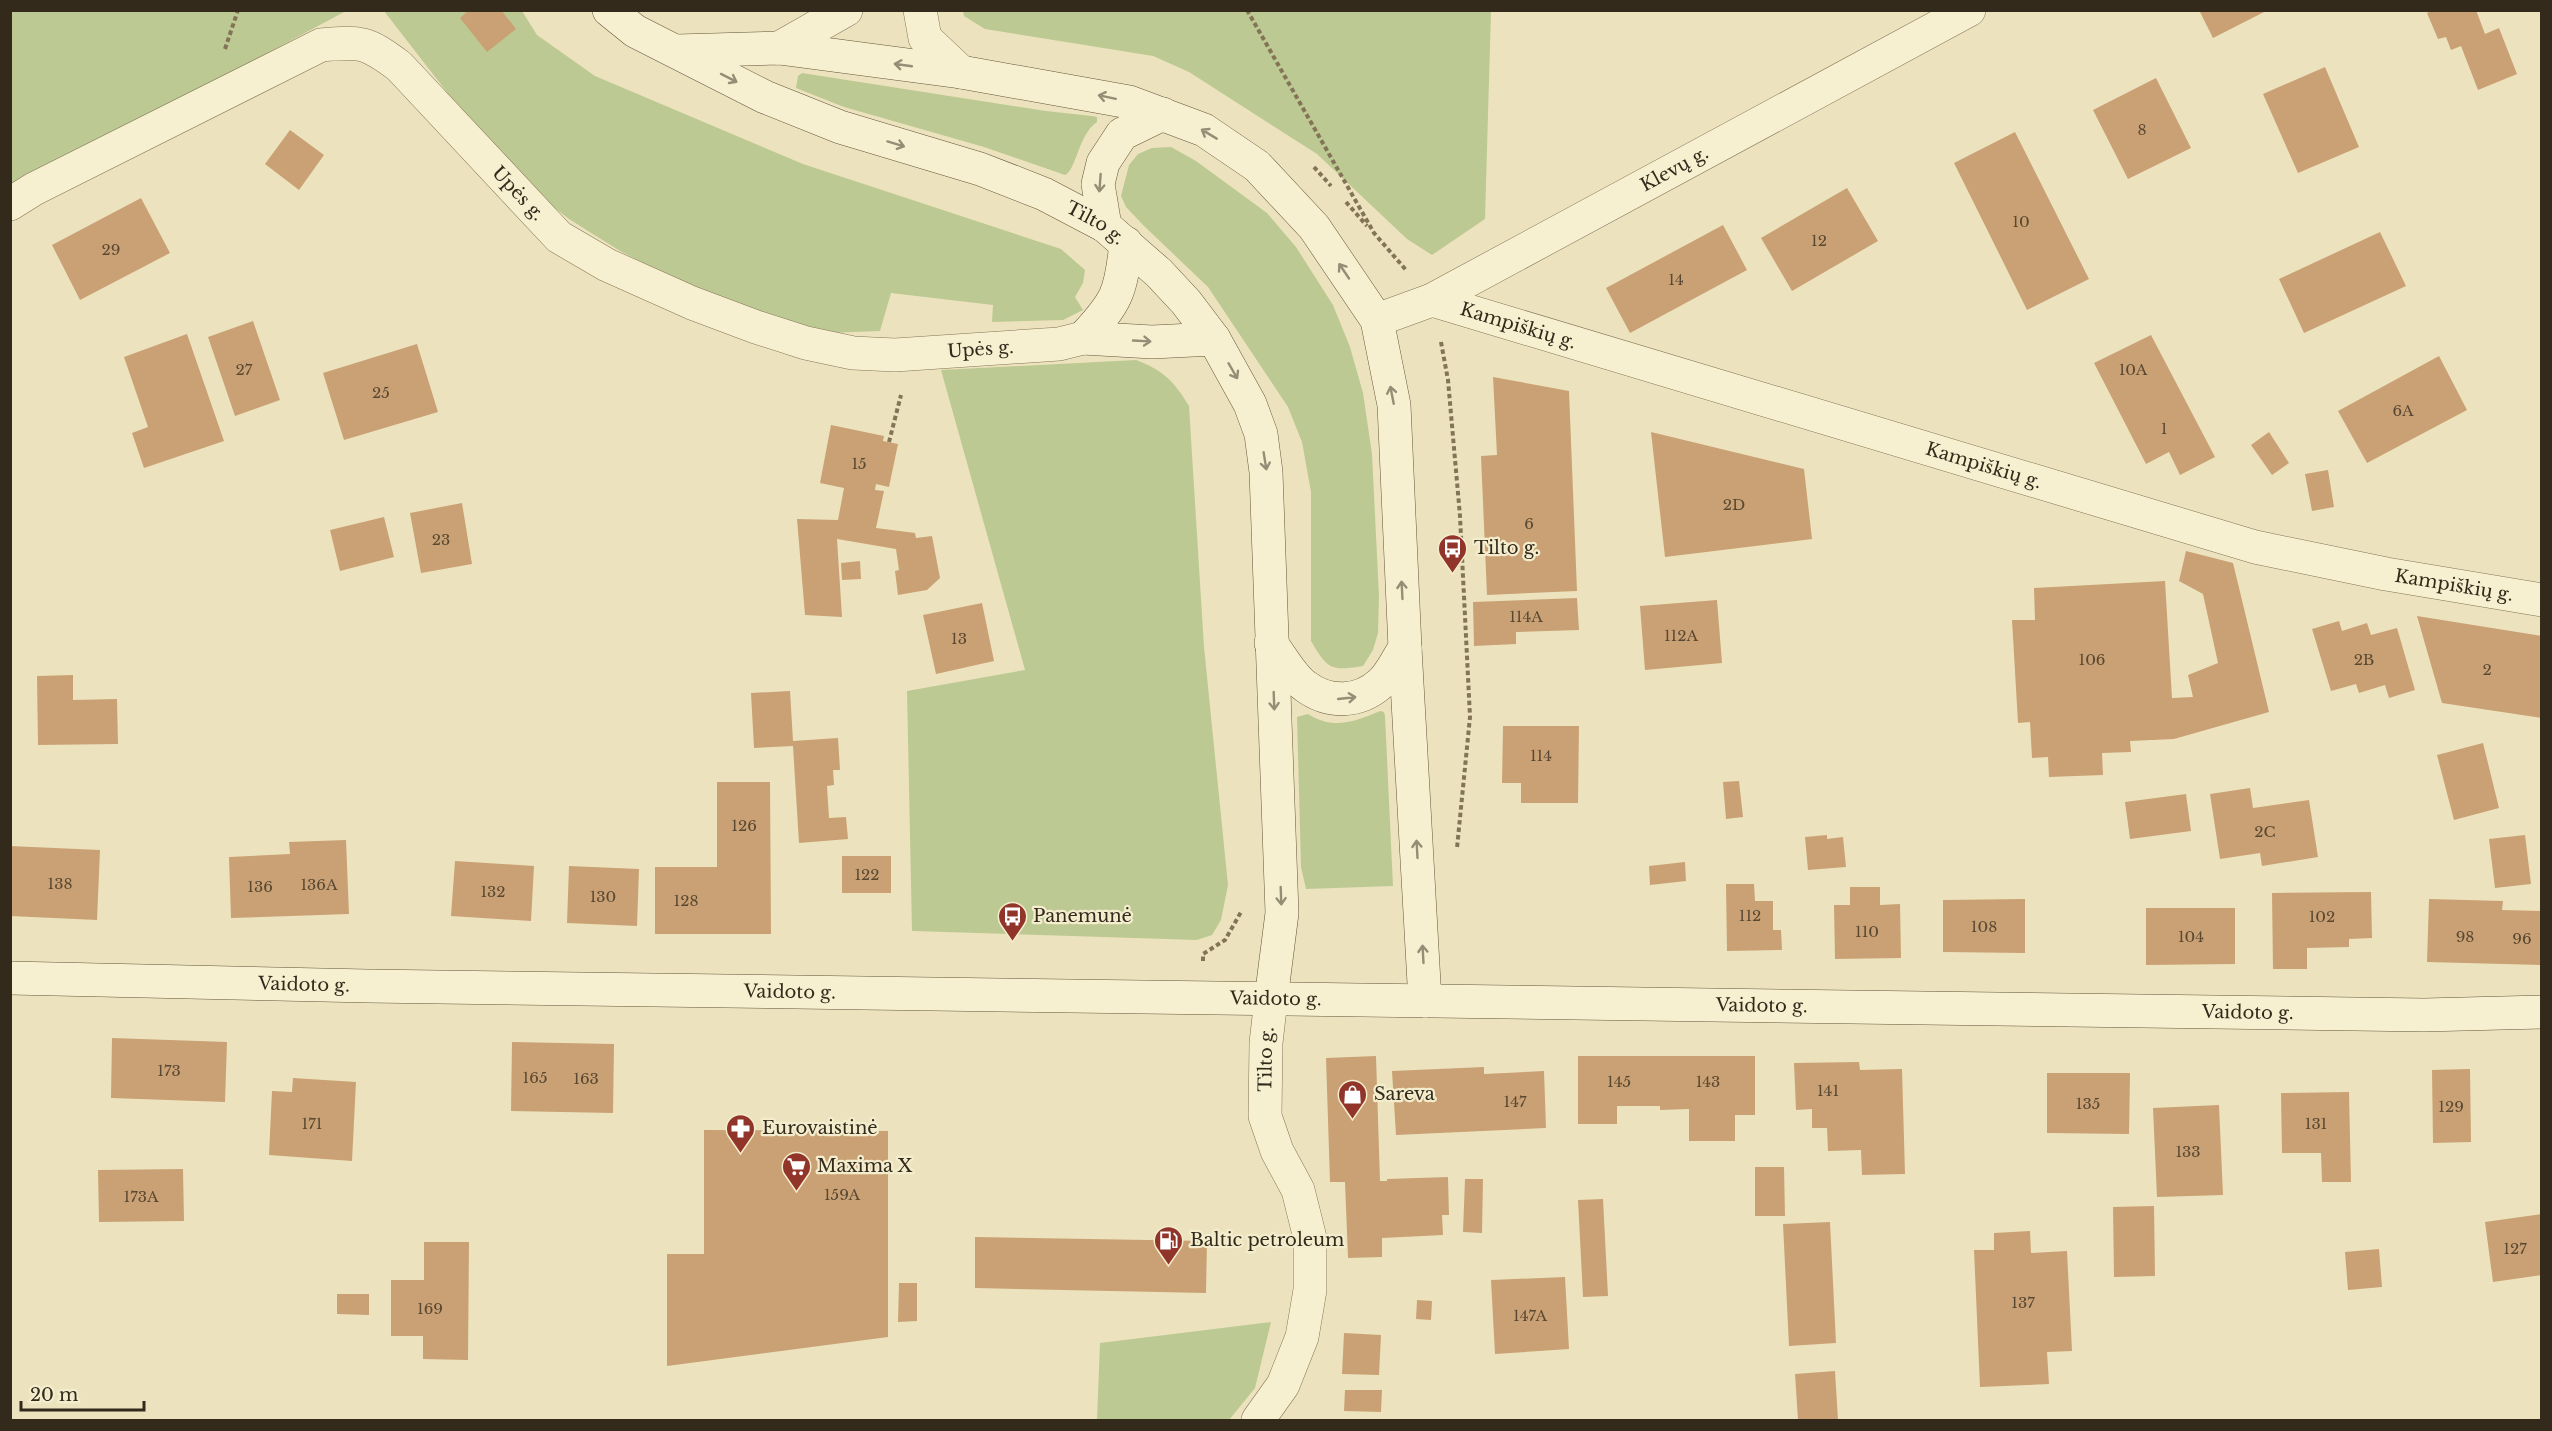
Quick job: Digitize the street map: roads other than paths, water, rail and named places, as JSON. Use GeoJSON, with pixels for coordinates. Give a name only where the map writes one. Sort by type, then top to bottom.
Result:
{"type":"FeatureCollection","features":[{"type":"Feature","properties":{"kind":"main road","name":"Tilto g."},"geometry":{"type":"LineString","coordinates":[[609,10],[634,31],[765,97],[840,127],[980,169],[1044,194],[1116,235],[1186,302],[1214,339],[1245,394],[1261,434],[1266,472],[1282,914],[1266,1043],[1265,1116],[1277,1151],[1298,1190],[1310,1238],[1310,1290],[1302,1337],[1283,1385],[1258,1420]]}},
{"type":"Feature","properties":{"kind":"main road"},"geometry":{"type":"LineString","coordinates":[[779,48],[846,10]]}},
{"type":"Feature","properties":{"kind":"main road"},"geometry":{"type":"LineString","coordinates":[[920,10],[925,38],[961,72]]}},
{"type":"Feature","properties":{"kind":"main road","name":"Klevų g."},"geometry":{"type":"LineString","coordinates":[[1377,320],[1432,300],[1969,10]]}},
{"type":"Feature","properties":{"kind":"main road","name":"Upės g."},"geometry":{"type":"LineString","coordinates":[[10,204],[34,189],[321,45],[349,42],[374,48],[399,66],[559,237],[607,265],[692,303],[776,333],[853,353],[906,354],[1059,344],[1083,338],[1152,342],[1214,339]]}},
{"type":"Feature","properties":{"kind":"main road"},"geometry":{"type":"LineString","coordinates":[[677,51],[779,48],[961,72],[1100,96],[1162,114],[1204,130],[1257,166],[1314,227],[1377,320],[1394,405],[1425,1001]]}},
{"type":"Feature","properties":{"kind":"main road"},"geometry":{"type":"LineString","coordinates":[[1083,338],[1109,311],[1122,282],[1116,235],[1098,184],[1103,163],[1122,134],[1162,114]]}},
{"type":"Feature","properties":{"kind":"main road","name":"Kampiškių g."},"geometry":{"type":"LineString","coordinates":[[1432,300],[2255,547],[2386,574],[2541,600]]}},
{"type":"Feature","properties":{"kind":"main road"},"geometry":{"type":"LineString","coordinates":[[1271,642],[1304,686],[1327,698],[1346,701],[1382,683],[1405,648]]}},
{"type":"Feature","properties":{"kind":"main road","name":"Vaidoto g."},"geometry":{"type":"LineString","coordinates":[[10,978],[368,986],[2424,1015],[2541,1012]]}},
{"type":"Feature","properties":{"kind":"place","name":"Tilto g."},"geometry":{"type":"Point","coordinates":[1453,574]}},
{"type":"Feature","properties":{"kind":"place","name":"Panemunė"},"geometry":{"type":"Point","coordinates":[1012,942]}},
{"type":"Feature","properties":{"kind":"place","name":"Sareva"},"geometry":{"type":"Point","coordinates":[1353,1120]}},
{"type":"Feature","properties":{"kind":"place","name":"Eurovaistinė"},"geometry":{"type":"Point","coordinates":[741,1154]}},
{"type":"Feature","properties":{"kind":"place","name":"Maxima X"},"geometry":{"type":"Point","coordinates":[796,1192]}},
{"type":"Feature","properties":{"kind":"place","name":"Baltic petroleum"},"geometry":{"type":"Point","coordinates":[1169,1266]}}]}
